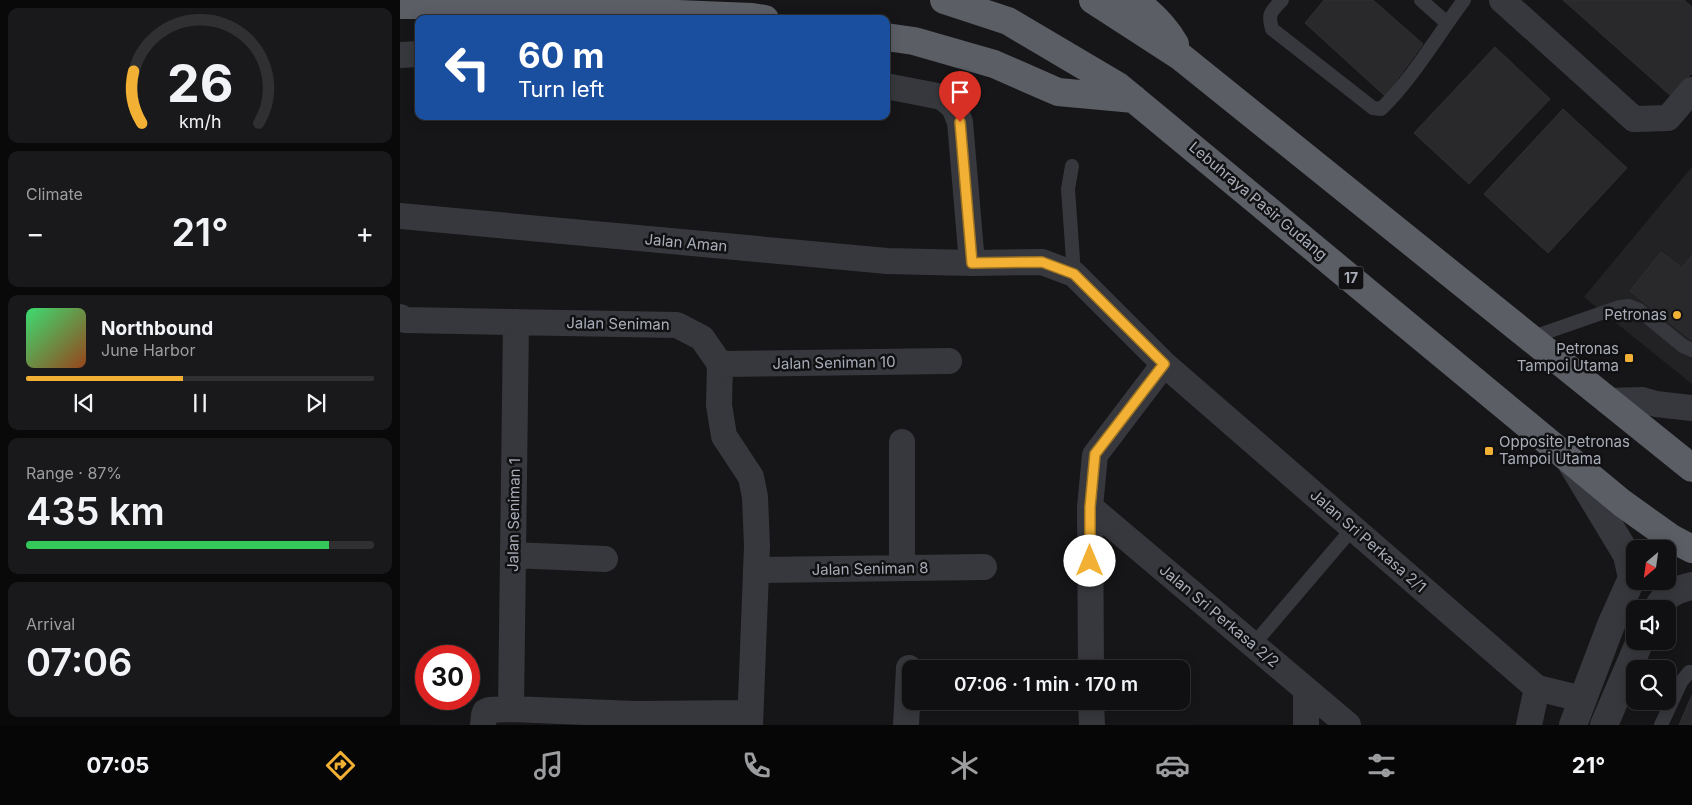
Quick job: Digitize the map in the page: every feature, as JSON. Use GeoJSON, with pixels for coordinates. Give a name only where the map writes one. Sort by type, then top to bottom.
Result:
{"type":"FeatureCollection","features":[{"type":"Feature","properties":{"kind":"highway","name":"Lebuhraya Pasir Gudang"},"geometry":{"type":"LineString","coordinates":[[944,0],[1008,21],[1107,79],[1135,99],[1622,503],[1670,538],[1692,549]]}},
{"type":"Feature","properties":{"kind":"highway"},"geometry":{"type":"LineString","coordinates":[[1093,0],[1181,57],[1692,468]]}},
{"type":"Feature","properties":{"kind":"highway"},"geometry":{"type":"LineString","coordinates":[[1133,0],[1143,7],[1170,35],[1181,57]]}},
{"type":"Feature","properties":{"kind":"highway"},"geometry":{"type":"LineString","coordinates":[[400,5],[458,5],[703,15]]}},
{"type":"Feature","properties":{"kind":"highway"},"geometry":{"type":"LineString","coordinates":[[890,38],[914,41],[994,64],[1058,92],[1135,99]]}},
{"type":"Feature","properties":{"kind":"street"},"geometry":{"type":"LineString","coordinates":[[1502,0],[1634,119],[1668,118],[1692,90]]}},
{"type":"Feature","properties":{"kind":"street"},"geometry":{"type":"LineString","coordinates":[[400,55],[415,54]]}},
{"type":"Feature","properties":{"kind":"street"},"geometry":{"type":"LineString","coordinates":[[890,87],[942,97],[954,107],[960,122],[972,263]]}},
{"type":"Feature","properties":{"kind":"street","name":"Jalan Aman"},"geometry":{"type":"LineString","coordinates":[[400,216],[887,261],[1042,262],[1074,274]]}},
{"type":"Feature","properties":{"kind":"street","name":"Jalan Sri Perkasa 2/1"},"geometry":{"type":"LineString","coordinates":[[1074,274],[1164,364],[1537,688],[1582,699]]}},
{"type":"Feature","properties":{"kind":"street","name":"Jalan Seniman"},"geometry":{"type":"LineString","coordinates":[[400,317],[405,320],[677,324],[702,338],[720,364]]}},
{"type":"Feature","properties":{"kind":"street","name":"Jalan Seniman 1"},"geometry":{"type":"LineString","coordinates":[[511,709],[516,322]]}},
{"type":"Feature","properties":{"kind":"street","name":"Jalan Seniman 10"},"geometry":{"type":"LineString","coordinates":[[720,364],[948,361]]}},
{"type":"Feature","properties":{"kind":"street"},"geometry":{"type":"LineString","coordinates":[[483,720],[485,712],[489,710],[511,709],[635,719],[750,719],[756,570],[755,497],[751,477],[724,436],[719,405],[720,364]]}},
{"type":"Feature","properties":{"kind":"street"},"geometry":{"type":"LineString","coordinates":[[1091,660],[1090,507],[1095,454],[1164,364]]}},
{"type":"Feature","properties":{"kind":"street"},"geometry":{"type":"LineString","coordinates":[[1607,401],[1642,400],[1656,404],[1692,408]]}},
{"type":"Feature","properties":{"kind":"street"},"geometry":{"type":"LineString","coordinates":[[902,442],[902,568]]}},
{"type":"Feature","properties":{"kind":"street"},"geometry":{"type":"LineString","coordinates":[[1567,456],[1627,555],[1632,578],[1611,625],[1573,725]]}},
{"type":"Feature","properties":{"kind":"street","name":"Jalan Sri Perkasa 2/2"},"geometry":{"type":"LineString","coordinates":[[1090,507],[1348,725]]}},
{"type":"Feature","properties":{"kind":"street"},"geometry":{"type":"LineString","coordinates":[[513,555],[605,560]]}},
{"type":"Feature","properties":{"kind":"street","name":"Jalan Seniman 8"},"geometry":{"type":"LineString","coordinates":[[756,570],[984,567]]}},
{"type":"Feature","properties":{"kind":"street"},"geometry":{"type":"LineString","coordinates":[[1662,600],[1683,588],[1692,586]]}},
{"type":"Feature","properties":{"kind":"street"},"geometry":{"type":"LineString","coordinates":[[1607,724],[1636,650]]}},
{"type":"Feature","properties":{"kind":"street"},"geometry":{"type":"LineString","coordinates":[[1529,725],[1537,688]]}},
{"type":"Feature","properties":{"kind":"street"},"geometry":{"type":"LineString","coordinates":[[1306,690],[1306,725]]}},
{"type":"Feature","properties":{"kind":"street"},"geometry":{"type":"LineString","coordinates":[[906,725],[907,710]]}},
{"type":"Feature","properties":{"kind":"street"},"geometry":{"type":"LineString","coordinates":[[1091,710],[1092,725]]}},
{"type":"Feature","properties":{"kind":"lane"},"geometry":{"type":"LineString","coordinates":[[1282,0],[1270,14],[1269,20],[1272,29],[1373,108],[1381,109],[1392,99],[1464,0]]}},
{"type":"Feature","properties":{"kind":"lane"},"geometry":{"type":"LineString","coordinates":[[1421,0],[1447,22]]}},
{"type":"Feature","properties":{"kind":"lane"},"geometry":{"type":"LineString","coordinates":[[1072,166],[1068,189],[1074,274]]}},
{"type":"Feature","properties":{"kind":"lane"},"geometry":{"type":"LineString","coordinates":[[1529,338],[1619,307],[1629,306],[1638,310],[1683,346],[1692,350]]}},
{"type":"Feature","properties":{"kind":"lane"},"geometry":{"type":"LineString","coordinates":[[1253,645],[1353,528]]}},
{"type":"Feature","properties":{"kind":"lane"},"geometry":{"type":"LineString","coordinates":[[1661,725],[1681,682],[1689,672],[1692,672]]}},
{"type":"Feature","properties":{"kind":"shaded area"},"geometry":{"type":"Polygon","coordinates":[[[1692,167],[1692,384],[1584,297],[1692,167]]]}},
{"type":"Feature","properties":{"kind":"building"},"geometry":{"type":"Polygon","coordinates":[[[1324,0],[1373,0],[1423,44],[1385,96],[1305,23],[1324,0]]]}},
{"type":"Feature","properties":{"kind":"building"},"geometry":{"type":"Polygon","coordinates":[[[1563,0],[1684,0],[1692,7],[1692,73],[1671,96],[1563,0]]]}},
{"type":"Feature","properties":{"kind":"building"},"geometry":{"type":"Polygon","coordinates":[[[1495,47],[1550,99],[1469,184],[1414,133],[1495,47]]]}},
{"type":"Feature","properties":{"kind":"building"},"geometry":{"type":"Polygon","coordinates":[[[1563,109],[1627,168],[1548,253],[1484,194],[1563,109]]]}},
{"type":"Feature","properties":{"kind":"building","name":"Petronas"},"geometry":{"type":"Polygon","coordinates":[[[1661,252],[1682,268],[1692,255],[1692,340],[1630,291],[1661,252]]]}},
{"type":"Feature","properties":{"kind":"building"},"geometry":{"type":"Polygon","coordinates":[[[1692,695],[1692,725],[1679,725],[1692,695]]]}},
{"type":"Feature","properties":{"kind":"place","name":"Petronas"},"geometry":{"type":"Point","coordinates":[1677,315]}},
{"type":"Feature","properties":{"kind":"place","name":"Petronas Tampoi Utama"},"geometry":{"type":"Point","coordinates":[1629,358]}},
{"type":"Feature","properties":{"kind":"place","name":"Opposite Petronas Tampoi Utama"},"geometry":{"type":"Point","coordinates":[1489,451]}},
{"type":"Feature","properties":{"kind":"route"},"geometry":{"type":"LineString","coordinates":[[960,122],[972,263],[1042,262],[1074,274],[1164,364],[1095,454],[1090,507],[1090,561]]}}]}
